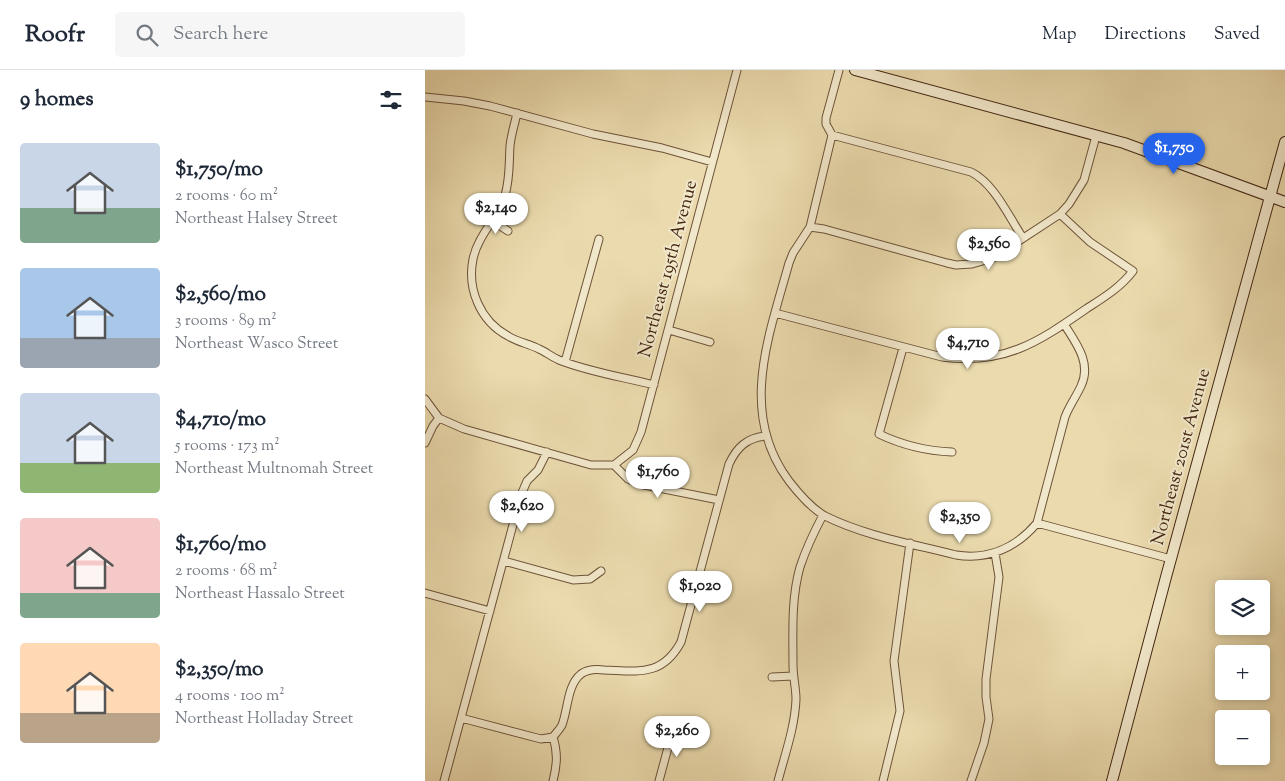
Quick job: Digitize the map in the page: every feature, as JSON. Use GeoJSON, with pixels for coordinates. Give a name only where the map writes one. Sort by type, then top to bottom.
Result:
{"type":"FeatureCollection","features":[{"type":"Feature","properties":{"kind":"street","name":"Northeast 195th Avenue"},"geometry":{"type":"LineString","coordinates":[[614,465],[627,457],[638,442],[737,70]]}},
{"type":"Feature","properties":{"kind":"street"},"geometry":{"type":"LineString","coordinates":[[839,70],[826,118],[826,124],[833,135],[971,172],[989,185],[1023,238]]}},
{"type":"Feature","properties":{"kind":"street"},"geometry":{"type":"LineString","coordinates":[[855,70],[1124,143],[1285,202]]}},
{"type":"Feature","properties":{"kind":"street"},"geometry":{"type":"LineString","coordinates":[[425,97],[465,101],[593,134],[662,148],[712,162]]}},
{"type":"Feature","properties":{"kind":"street"},"geometry":{"type":"LineString","coordinates":[[517,113],[510,143],[507,189],[501,206],[476,248],[473,258],[471,278],[475,299],[492,324],[506,335],[565,362],[654,385]]}},
{"type":"Feature","properties":{"kind":"street"},"geometry":{"type":"LineString","coordinates":[[833,135],[809,227],[793,253],[775,313],[764,360],[761,396],[765,436],[773,455],[795,489],[823,515],[856,529],[971,557],[984,556],[995,552],[1028,534],[1037,523],[1065,417],[1081,386],[1085,372],[1082,354],[1064,324]]}},
{"type":"Feature","properties":{"kind":"street"},"geometry":{"type":"LineString","coordinates":[[809,227],[956,265],[972,264],[993,258],[1060,214],[1069,204],[1084,180],[1096,136]]}},
{"type":"Feature","properties":{"kind":"street","name":"Northeast 201st Avenue"},"geometry":{"type":"LineString","coordinates":[[1112,781],[1285,142]]}},
{"type":"Feature","properties":{"kind":"street"},"geometry":{"type":"LineString","coordinates":[[775,313],[903,348],[948,358],[969,359],[1002,355],[1032,344],[1064,324],[1123,284],[1133,271],[1091,242],[1060,214]]}},
{"type":"Feature","properties":{"kind":"street"},"geometry":{"type":"LineString","coordinates":[[493,221],[507,231]]}},
{"type":"Feature","properties":{"kind":"street"},"geometry":{"type":"LineString","coordinates":[[565,362],[599,239]]}},
{"type":"Feature","properties":{"kind":"street"},"geometry":{"type":"LineString","coordinates":[[669,330],[710,342]]}},
{"type":"Feature","properties":{"kind":"street"},"geometry":{"type":"LineString","coordinates":[[903,348],[879,434],[892,441],[934,452],[952,452]]}},
{"type":"Feature","properties":{"kind":"street"},"geometry":{"type":"LineString","coordinates":[[425,399],[439,418],[464,429],[591,465],[614,465],[628,479],[639,484],[719,500]]}},
{"type":"Feature","properties":{"kind":"street"},"geometry":{"type":"LineString","coordinates":[[425,444],[439,418]]}},
{"type":"Feature","properties":{"kind":"street"},"geometry":{"type":"LineString","coordinates":[[553,737],[561,725],[572,688],[579,676],[597,669],[642,671],[667,662],[675,654],[681,642],[729,464],[740,446],[748,440],[765,436]]}},
{"type":"Feature","properties":{"kind":"street"},"geometry":{"type":"LineString","coordinates":[[444,781],[521,494],[527,481],[538,470],[547,452]]}},
{"type":"Feature","properties":{"kind":"street"},"geometry":{"type":"LineString","coordinates":[[778,781],[793,728],[796,698],[793,676],[795,597],[800,568],[806,550],[823,515]]}},
{"type":"Feature","properties":{"kind":"street"},"geometry":{"type":"LineString","coordinates":[[1037,523],[1171,559]]}},
{"type":"Feature","properties":{"kind":"street"},"geometry":{"type":"LineString","coordinates":[[883,781],[900,711],[894,661],[911,543]]}},
{"type":"Feature","properties":{"kind":"street"},"geometry":{"type":"LineString","coordinates":[[971,781],[989,720],[986,679],[999,577],[995,552]]}},
{"type":"Feature","properties":{"kind":"street"},"geometry":{"type":"LineString","coordinates":[[504,561],[573,580],[590,579],[601,570]]}},
{"type":"Feature","properties":{"kind":"street"},"geometry":{"type":"LineString","coordinates":[[425,593],[490,612]]}},
{"type":"Feature","properties":{"kind":"street"},"geometry":{"type":"LineString","coordinates":[[772,676],[793,676]]}},
{"type":"Feature","properties":{"kind":"street"},"geometry":{"type":"LineString","coordinates":[[461,718],[541,738],[553,737]]}},
{"type":"Feature","properties":{"kind":"street"},"geometry":{"type":"LineString","coordinates":[[659,781],[673,729]]}},
{"type":"Feature","properties":{"kind":"street"},"geometry":{"type":"LineString","coordinates":[[553,737],[557,750],[553,781]]}}]}
